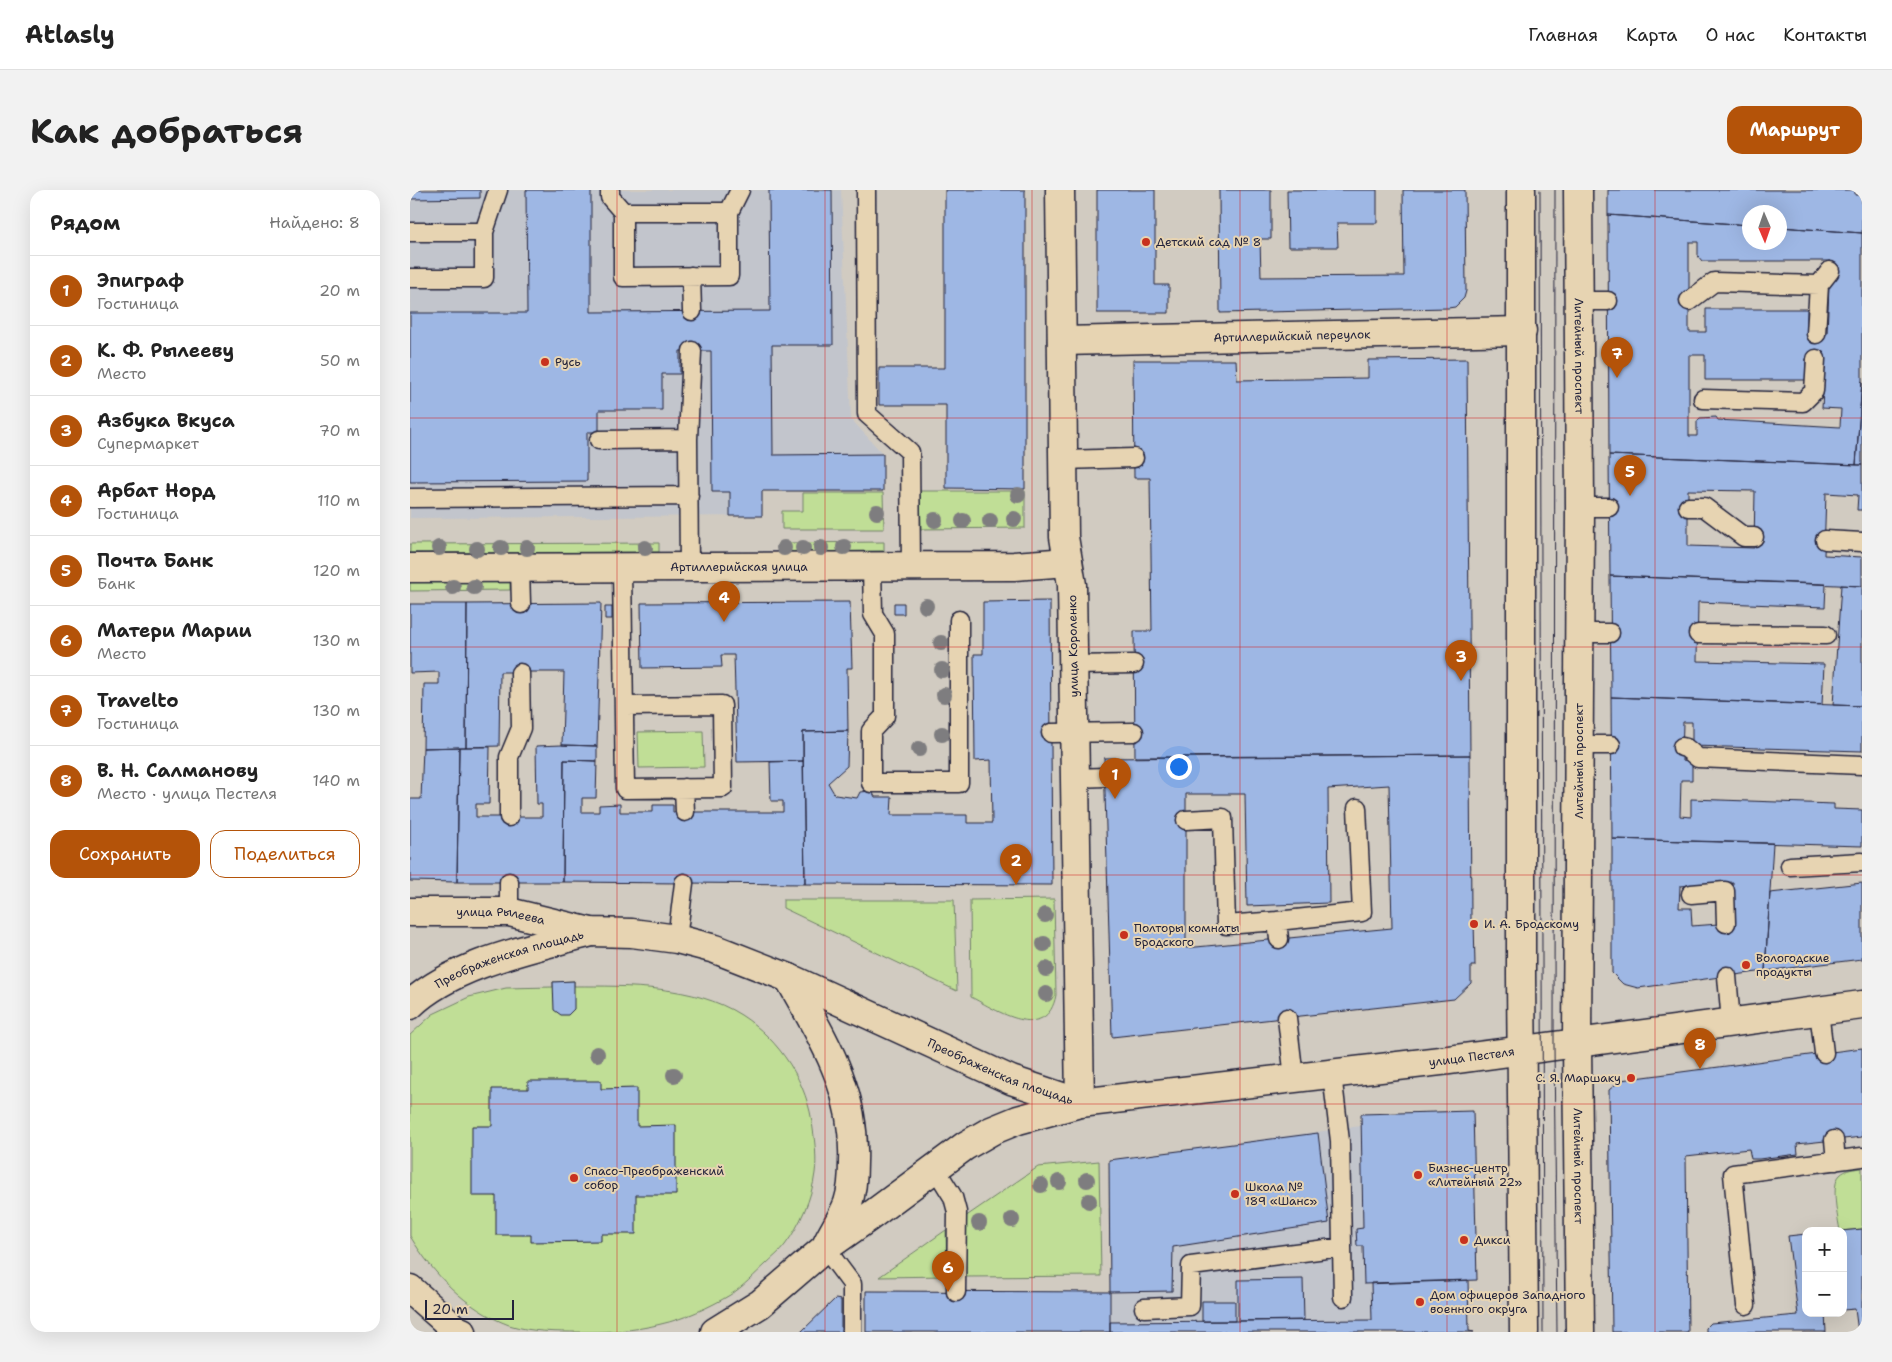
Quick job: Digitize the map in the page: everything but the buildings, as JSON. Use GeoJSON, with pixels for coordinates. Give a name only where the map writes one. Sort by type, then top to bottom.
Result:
{"type":"FeatureCollection","features":[{"type":"Feature","properties":{"kind":"street","name":"улица Короленко"},"geometry":{"type":"LineString","coordinates":[[1060,190],[1064,537],[1072,585],[1074,665],[1063,733],[1075,778],[1080,1103]]}},
{"type":"Feature","properties":{"kind":"street"},"geometry":{"type":"LineString","coordinates":[[1521,190],[1524,1332]]}},
{"type":"Feature","properties":{"kind":"street","name":"Литейный проспект"},"geometry":{"type":"LineString","coordinates":[[1578,190],[1580,507],[1577,1043],[1580,1332]]}},
{"type":"Feature","properties":{"kind":"street","name":"Артиллерийский переулок"},"geometry":{"type":"LineString","coordinates":[[1062,341],[1522,331]]}},
{"type":"Feature","properties":{"kind":"street","name":"Артиллерийская улица"},"geometry":{"type":"LineString","coordinates":[[410,568],[1014,566],[1068,562]]}},
{"type":"Feature","properties":{"kind":"street","name":"улица Рылеева"},"geometry":{"type":"LineString","coordinates":[[410,912],[509,912],[591,932]]}},
{"type":"Feature","properties":{"kind":"street","name":"Преображенская площадь"},"geometry":{"type":"LineString","coordinates":[[410,1005],[424,992],[460,972],[512,954],[591,932],[632,933],[676,939],[715,949],[789,978],[1011,1080],[1080,1103]]}},
{"type":"Feature","properties":{"kind":"street","name":"Преображенская площадь"},"geometry":{"type":"LineString","coordinates":[[789,978],[832,1056],[849,1105],[853,1130],[853,1174],[848,1203],[825,1248]]}},
{"type":"Feature","properties":{"kind":"street","name":"улица Пестеля"},"geometry":{"type":"LineString","coordinates":[[1080,1103],[1332,1074],[1862,1005]]}},
{"type":"Feature","properties":{"kind":"street","name":"Преображенская площадь"},"geometry":{"type":"LineString","coordinates":[[716,1332],[760,1304],[825,1248],[965,1146],[991,1131],[1018,1120],[1080,1103]]}},
{"type":"Feature","properties":{"kind":"street"},"geometry":{"type":"LineString","coordinates":[[410,1288],[455,1329],[462,1332]]}},
{"type":"Feature","properties":{"kind":"lane"},"geometry":{"type":"LineString","coordinates":[[410,278],[484,278],[484,232],[498,190]]}},
{"type":"Feature","properties":{"kind":"lane"},"geometry":{"type":"LineString","coordinates":[[610,190],[610,197],[623,212],[623,276],[729,276],[729,212],[740,190]]}},
{"type":"Feature","properties":{"kind":"lane"},"geometry":{"type":"LineString","coordinates":[[866,190],[867,414],[910,452],[911,566]]}},
{"type":"Feature","properties":{"kind":"lane"},"geometry":{"type":"LineString","coordinates":[[623,212],[729,212]]}},
{"type":"Feature","properties":{"kind":"lane"},"geometry":{"type":"LineString","coordinates":[[410,232],[484,232]]}},
{"type":"Feature","properties":{"kind":"lane"},"geometry":{"type":"LineString","coordinates":[[691,276],[692,311]]}},
{"type":"Feature","properties":{"kind":"lane"},"geometry":{"type":"LineString","coordinates":[[1689,300],[1714,282],[1825,278],[1816,334]]}},
{"type":"Feature","properties":{"kind":"lane"},"geometry":{"type":"LineString","coordinates":[[1578,301],[1608,301]]}},
{"type":"Feature","properties":{"kind":"lane"},"geometry":{"type":"LineString","coordinates":[[689,568],[688,439],[692,351]]}},
{"type":"Feature","properties":{"kind":"lane"},"geometry":{"type":"LineString","coordinates":[[1703,399],[1803,402],[1814,391],[1816,359]]}},
{"type":"Feature","properties":{"kind":"lane"},"geometry":{"type":"LineString","coordinates":[[599,440],[688,439]]}},
{"type":"Feature","properties":{"kind":"lane"},"geometry":{"type":"LineString","coordinates":[[1063,460],[1134,458]]}},
{"type":"Feature","properties":{"kind":"lane"},"geometry":{"type":"LineString","coordinates":[[410,498],[688,496]]}},
{"type":"Feature","properties":{"kind":"lane"},"geometry":{"type":"LineString","coordinates":[[1580,507],[1610,507]]}},
{"type":"Feature","properties":{"kind":"lane"},"geometry":{"type":"LineString","coordinates":[[1688,508],[1704,507],[1744,537],[1754,537]]}},
{"type":"Feature","properties":{"kind":"lane"},"geometry":{"type":"LineString","coordinates":[[1825,540],[1862,542]]}},
{"type":"Feature","properties":{"kind":"lane"},"geometry":{"type":"LineString","coordinates":[[872,567],[873,614],[885,634],[885,716],[871,731],[871,783],[959,783],[967,735],[959,620]]}},
{"type":"Feature","properties":{"kind":"lane"},"geometry":{"type":"LineString","coordinates":[[520,568],[521,604]]}},
{"type":"Feature","properties":{"kind":"lane"},"geometry":{"type":"LineString","coordinates":[[622,568],[625,789],[722,788],[722,705],[624,706]]}},
{"type":"Feature","properties":{"kind":"lane"},"geometry":{"type":"LineString","coordinates":[[1579,633],[1610,633]]}},
{"type":"Feature","properties":{"kind":"lane"},"geometry":{"type":"LineString","coordinates":[[1698,634],[1826,635]]}},
{"type":"Feature","properties":{"kind":"lane"},"geometry":{"type":"LineString","coordinates":[[1074,665],[1134,664]]}},
{"type":"Feature","properties":{"kind":"lane"},"geometry":{"type":"LineString","coordinates":[[509,817],[509,758],[520,728],[520,673]]}},
{"type":"Feature","properties":{"kind":"lane"},"geometry":{"type":"LineString","coordinates":[[1063,733],[1134,732]]}},
{"type":"Feature","properties":{"kind":"lane"},"geometry":{"type":"LineString","coordinates":[[1578,745],[1611,745]]}},
{"type":"Feature","properties":{"kind":"lane"},"geometry":{"type":"LineString","coordinates":[[1682,747],[1698,758],[1862,765]]}},
{"type":"Feature","properties":{"kind":"lane"},"geometry":{"type":"LineString","coordinates":[[1075,778],[1105,777]]}},
{"type":"Feature","properties":{"kind":"lane"},"geometry":{"type":"LineString","coordinates":[[684,788],[685,812]]}},
{"type":"Feature","properties":{"kind":"lane"},"geometry":{"type":"LineString","coordinates":[[1186,820],[1223,818],[1226,926],[1362,912],[1357,808]]}},
{"type":"Feature","properties":{"kind":"lane"},"geometry":{"type":"LineString","coordinates":[[1790,866],[1862,862]]}},
{"type":"Feature","properties":{"kind":"lane"},"geometry":{"type":"LineString","coordinates":[[509,882],[509,912]]}},
{"type":"Feature","properties":{"kind":"lane"},"geometry":{"type":"LineString","coordinates":[[676,939],[684,883]]}},
{"type":"Feature","properties":{"kind":"lane"},"geometry":{"type":"LineString","coordinates":[[1691,894],[1725,891],[1726,923]]}},
{"type":"Feature","properties":{"kind":"lane"},"geometry":{"type":"LineString","coordinates":[[1277,921],[1279,939]]}},
{"type":"Feature","properties":{"kind":"lane"},"geometry":{"type":"LineString","coordinates":[[1727,976],[1731,1022]]}},
{"type":"Feature","properties":{"kind":"lane"},"geometry":{"type":"LineString","coordinates":[[1819,1011],[1824,1053]]}},
{"type":"Feature","properties":{"kind":"lane"},"geometry":{"type":"LineString","coordinates":[[1287,1018],[1294,1078]]}},
{"type":"Feature","properties":{"kind":"lane"},"geometry":{"type":"LineString","coordinates":[[1332,1074],[1340,1141],[1343,1297]]}},
{"type":"Feature","properties":{"kind":"lane"},"geometry":{"type":"LineString","coordinates":[[1834,1140],[1836,1161]]}},
{"type":"Feature","properties":{"kind":"lane"},"geometry":{"type":"LineString","coordinates":[[1746,1305],[1733,1174],[1862,1157]]}},
{"type":"Feature","properties":{"kind":"lane"},"geometry":{"type":"LineString","coordinates":[[935,1168],[953,1197],[957,1212],[956,1292]]}},
{"type":"Feature","properties":{"kind":"lane"},"geometry":{"type":"LineString","coordinates":[[1144,1308],[1190,1306],[1191,1266],[1342,1247]]}},
{"type":"Feature","properties":{"kind":"lane"},"geometry":{"type":"LineString","coordinates":[[825,1248],[852,1284],[852,1332]]}},
{"type":"Feature","properties":{"kind":"shaded area"},"geometry":{"type":"Polygon","coordinates":[[[410,190],[841,190],[851,419],[883,454],[883,491],[762,491],[762,516],[410,518],[410,190]]]}},
{"type":"Feature","properties":{"kind":"shaded area","name":"Школа № 189 «Шанс»"},"geometry":{"type":"Polygon","coordinates":[[[1361,1126],[1363,1228],[1356,1229],[1357,1246],[1363,1246],[1364,1283],[1371,1283],[1372,1320],[1110,1322],[1109,1160],[1361,1126]]]}},
{"type":"Feature","properties":{"kind":"green space"},"geometry":{"type":"Polygon","coordinates":[[[920,491],[1025,491],[1025,528],[921,529],[920,491]]]}},
{"type":"Feature","properties":{"kind":"green space"},"geometry":{"type":"Polygon","coordinates":[[[803,493],[883,493],[884,529],[782,529],[782,511],[803,511],[803,493]]]}},
{"type":"Feature","properties":{"kind":"green space"},"geometry":{"type":"Polygon","coordinates":[[[884,542],[884,551],[778,552],[778,543],[884,542]]]}},
{"type":"Feature","properties":{"kind":"green space"},"geometry":{"type":"Polygon","coordinates":[[[659,543],[659,552],[410,553],[410,544],[659,543]]]}},
{"type":"Feature","properties":{"kind":"green space"},"geometry":{"type":"Polygon","coordinates":[[[510,581],[510,590],[410,591],[410,582],[510,581]]]}},
{"type":"Feature","properties":{"kind":"green space"},"geometry":{"type":"Polygon","coordinates":[[[703,731],[704,767],[639,768],[638,732],[703,731]]]}},
{"type":"Feature","properties":{"kind":"green space"},"geometry":{"type":"Polygon","coordinates":[[[1054,899],[1056,995],[1051,1010],[1042,1018],[1032,1021],[1007,1015],[971,997],[970,900],[1054,899]]]}},
{"type":"Feature","properties":{"kind":"green space"},"geometry":{"type":"Polygon","coordinates":[[[783,900],[954,900],[957,991],[783,908],[783,900]]]}},
{"type":"Feature","properties":{"kind":"green space"},"geometry":{"type":"Polygon","coordinates":[[[574,981],[574,986],[660,989],[703,998],[723,1005],[755,1025],[780,1050],[798,1079],[810,1112],[816,1151],[815,1173],[808,1201],[800,1220],[783,1248],[735,1292],[688,1316],[670,1322],[631,1330],[589,1332],[544,1331],[509,1325],[479,1310],[452,1289],[429,1264],[410,1236],[410,1035],[433,1014],[469,997],[506,988],[553,987],[553,982],[574,981]]]}},
{"type":"Feature","properties":{"kind":"green space"},"geometry":{"type":"Polygon","coordinates":[[[1099,1161],[1101,1276],[966,1277],[965,1217],[1038,1167],[1099,1161]]]}},
{"type":"Feature","properties":{"kind":"green space"},"geometry":{"type":"Polygon","coordinates":[[[1862,1168],[1862,1229],[1847,1230],[1847,1227],[1839,1227],[1835,1194],[1837,1180],[1840,1175],[1850,1170],[1862,1168]]]}},
{"type":"Feature","properties":{"kind":"green space"},"geometry":{"type":"Polygon","coordinates":[[[946,1230],[947,1276],[879,1277],[946,1230]]]}},
{"type":"Feature","properties":{"kind":"tram line"},"geometry":{"type":"LineString","coordinates":[[1540,190],[1543,1332]]}},
{"type":"Feature","properties":{"kind":"tram line"},"geometry":{"type":"LineString","coordinates":[[1555,190],[1554,1045],[1557,1332]]}},
{"type":"Feature","properties":{"kind":"place","name":"Детский сад № 8"},"geometry":{"type":"Point","coordinates":[1146,242]}},
{"type":"Feature","properties":{"kind":"place","name":"Русь"},"geometry":{"type":"Point","coordinates":[545,362]}},
{"type":"Feature","properties":{"kind":"place","name":"Travelto"},"geometry":{"type":"Point","coordinates":[1617,378]}},
{"type":"Feature","properties":{"kind":"place","name":"Почта Банк"},"geometry":{"type":"Point","coordinates":[1630,496]}},
{"type":"Feature","properties":{"kind":"place","name":"Арбат Норд"},"geometry":{"type":"Point","coordinates":[724,622]}},
{"type":"Feature","properties":{"kind":"place","name":"Азбука Вкуса"},"geometry":{"type":"Point","coordinates":[1461,681]}},
{"type":"Feature","properties":{"kind":"place","name":"Эпиграф"},"geometry":{"type":"Point","coordinates":[1115,799]}},
{"type":"Feature","properties":{"kind":"place","name":"К. Ф. Рылееву"},"geometry":{"type":"Point","coordinates":[1016,885]}},
{"type":"Feature","properties":{"kind":"place","name":"И. А. Бродскому"},"geometry":{"type":"Point","coordinates":[1474,924]}},
{"type":"Feature","properties":{"kind":"place","name":"Полторы комнаты Бродского"},"geometry":{"type":"Point","coordinates":[1124,935]}},
{"type":"Feature","properties":{"kind":"place","name":"Вологодские продукты"},"geometry":{"type":"Point","coordinates":[1746,965]}},
{"type":"Feature","properties":{"kind":"place","name":"В. Н. Салманову"},"geometry":{"type":"Point","coordinates":[1700,1069]}},
{"type":"Feature","properties":{"kind":"place","name":"С. Я. Маршаку"},"geometry":{"type":"Point","coordinates":[1631,1078]}},
{"type":"Feature","properties":{"kind":"place","name":"Бизнес-центр «Литейный 22»"},"geometry":{"type":"Point","coordinates":[1418,1175]}},
{"type":"Feature","properties":{"kind":"place","name":"Спасо-Преображенский собор"},"geometry":{"type":"Point","coordinates":[574,1178]}},
{"type":"Feature","properties":{"kind":"place","name":"Школа № 189 «Шанс»"},"geometry":{"type":"Point","coordinates":[1235,1194]}},
{"type":"Feature","properties":{"kind":"place","name":"Дикси"},"geometry":{"type":"Point","coordinates":[1464,1240]}},
{"type":"Feature","properties":{"kind":"place","name":"Матери Марии"},"geometry":{"type":"Point","coordinates":[948,1292]}},
{"type":"Feature","properties":{"kind":"place","name":"Дом офицеров Западного военного округа"},"geometry":{"type":"Point","coordinates":[1420,1302]}}]}
